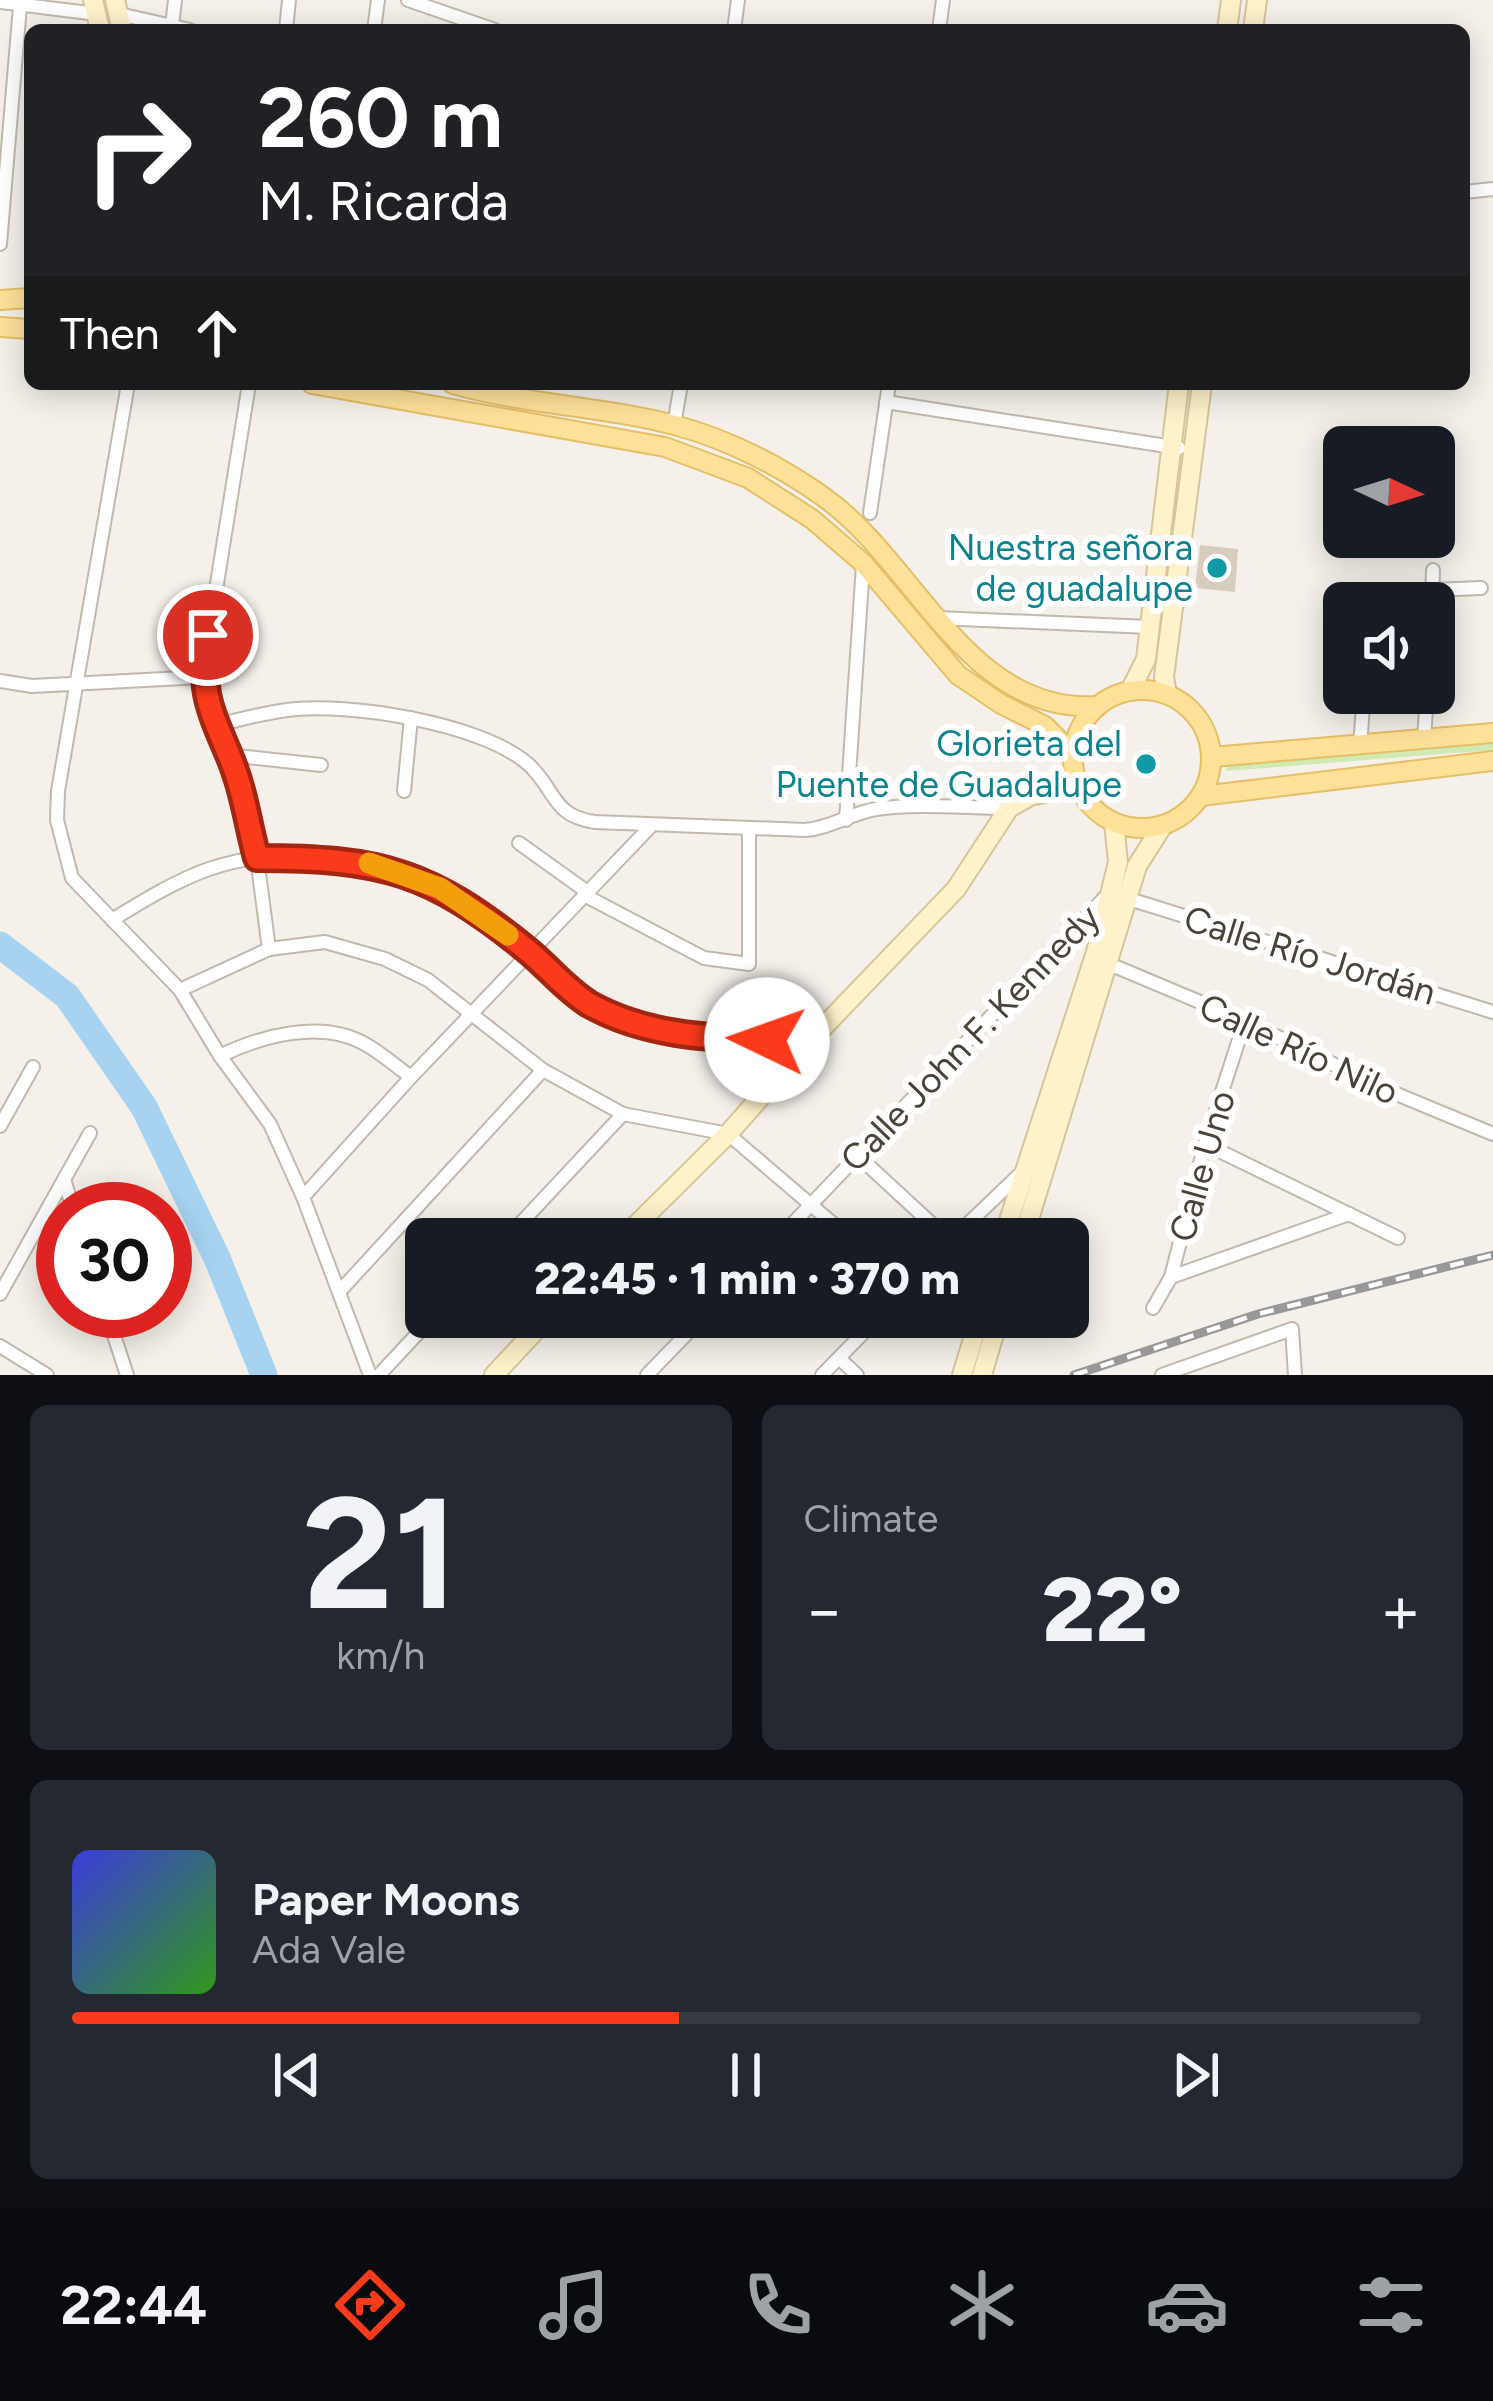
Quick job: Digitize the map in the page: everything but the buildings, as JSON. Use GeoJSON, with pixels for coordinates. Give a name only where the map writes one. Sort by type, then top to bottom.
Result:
{"type":"FeatureCollection","features":[{"type":"Feature","properties":{"kind":"main road"},"geometry":{"type":"LineString","coordinates":[[347,390],[585,431],[709,461],[781,496],[863,563],[958,675],[1046,726],[1074,755]]}},
{"type":"Feature","properties":{"kind":"main road"},"geometry":{"type":"LineString","coordinates":[[485,390],[674,425],[760,460],[827,499],[866,534],[974,658],[1012,685],[1052,704],[1099,706]]}},
{"type":"Feature","properties":{"kind":"main road"},"geometry":{"type":"LineString","coordinates":[[1130,691],[1142,672],[1150,627],[1178,390]]}},
{"type":"Feature","properties":{"kind":"main road"},"geometry":{"type":"LineString","coordinates":[[1166,694],[1164,677],[1201,390]]}},
{"type":"Feature","properties":{"kind":"main road"},"geometry":{"type":"LineString","coordinates":[[1130,691],[1166,694],[1198,718],[1212,757],[1209,777],[1201,796],[1185,814],[1163,825],[1139,829],[1114,823],[1087,801],[1078,785],[1077,736],[1099,706],[1130,691]]}},
{"type":"Feature","properties":{"kind":"main road"},"geometry":{"type":"LineString","coordinates":[[1212,757],[1493,733]]}},
{"type":"Feature","properties":{"kind":"main road"},"geometry":{"type":"LineString","coordinates":[[1201,796],[1493,761]]}},
{"type":"Feature","properties":{"kind":"main road"},"geometry":{"type":"LineString","coordinates":[[643,1218],[956,889],[1009,808],[1030,796],[1078,785]]}},
{"type":"Feature","properties":{"kind":"main road"},"geometry":{"type":"LineString","coordinates":[[1029,1218],[1106,963],[1119,894],[1114,823]]}},
{"type":"Feature","properties":{"kind":"main road"},"geometry":{"type":"LineString","coordinates":[[1009,1218],[1096,952],[1119,894],[1163,825]]}},
{"type":"Feature","properties":{"kind":"main road"},"geometry":{"type":"LineString","coordinates":[[494,1375],[528,1338]]}},
{"type":"Feature","properties":{"kind":"main road"},"geometry":{"type":"LineString","coordinates":[[962,1375],[973,1338]]}},
{"type":"Feature","properties":{"kind":"main road"},"geometry":{"type":"LineString","coordinates":[[982,1375],[993,1338]]}},
{"type":"Feature","properties":{"kind":"street"},"geometry":{"type":"LineString","coordinates":[[408,0],[453,23]]}},
{"type":"Feature","properties":{"kind":"street"},"geometry":{"type":"LineString","coordinates":[[0,2],[97,15]]}},
{"type":"Feature","properties":{"kind":"street"},"geometry":{"type":"LineString","coordinates":[[0,244],[20,6]]}},
{"type":"Feature","properties":{"kind":"street"},"geometry":{"type":"LineString","coordinates":[[119,15],[162,24]]}},
{"type":"Feature","properties":{"kind":"street"},"geometry":{"type":"LineString","coordinates":[[127,390],[58,791],[57,820],[71,878],[180,990],[220,1057],[270,1124],[303,1197],[370,1375]]}},
{"type":"Feature","properties":{"kind":"street"},"geometry":{"type":"LineString","coordinates":[[247,390],[202,676],[214,726],[230,755],[257,858],[269,950]]}},
{"type":"Feature","properties":{"kind":"street"},"geometry":{"type":"LineString","coordinates":[[674,425],[679,390]]}},
{"type":"Feature","properties":{"kind":"street"},"geometry":{"type":"LineString","coordinates":[[870,513],[888,390]]}},
{"type":"Feature","properties":{"kind":"street"},"geometry":{"type":"LineString","coordinates":[[886,402],[1192,450]]}},
{"type":"Feature","properties":{"kind":"street"},"geometry":{"type":"LineString","coordinates":[[846,820],[863,563]]}},
{"type":"Feature","properties":{"kind":"street"},"geometry":{"type":"LineString","coordinates":[[1433,569],[1433,582]]}},
{"type":"Feature","properties":{"kind":"street"},"geometry":{"type":"LineString","coordinates":[[1455,592],[1480,588]]}},
{"type":"Feature","properties":{"kind":"street"},"geometry":{"type":"LineString","coordinates":[[937,618],[1150,627]]}},
{"type":"Feature","properties":{"kind":"street"},"geometry":{"type":"LineString","coordinates":[[0,681],[32,686],[202,676]]}},
{"type":"Feature","properties":{"kind":"street"},"geometry":{"type":"LineString","coordinates":[[214,726],[287,710],[411,718],[463,732],[526,762],[572,817],[650,827],[828,828],[868,810],[890,807],[1009,808]]}},
{"type":"Feature","properties":{"kind":"street"},"geometry":{"type":"LineString","coordinates":[[1360,746],[1362,714]]}},
{"type":"Feature","properties":{"kind":"street"},"geometry":{"type":"LineString","coordinates":[[1424,740],[1425,714]]}},
{"type":"Feature","properties":{"kind":"street"},"geometry":{"type":"LineString","coordinates":[[404,791],[411,718]]}},
{"type":"Feature","properties":{"kind":"street"},"geometry":{"type":"LineString","coordinates":[[230,755],[321,765]]}},
{"type":"Feature","properties":{"kind":"street"},"geometry":{"type":"LineString","coordinates":[[303,1197],[650,827]]}},
{"type":"Feature","properties":{"kind":"street"},"geometry":{"type":"LineString","coordinates":[[519,843],[585,893],[704,958],[749,964],[748,830]]}},
{"type":"Feature","properties":{"kind":"street"},"geometry":{"type":"LineString","coordinates":[[112,920],[210,869],[257,858],[353,861],[406,874],[475,910],[591,1005],[687,1036],[808,1042]]}},
{"type":"Feature","properties":{"kind":"street","name":"Calle Río Jordán"},"geometry":{"type":"LineString","coordinates":[[1119,894],[1493,1012]]}},
{"type":"Feature","properties":{"kind":"street","name":"Calle John F. Kennedy"},"geometry":{"type":"LineString","coordinates":[[798,1218],[1119,894]]}},
{"type":"Feature","properties":{"kind":"street"},"geometry":{"type":"LineString","coordinates":[[180,990],[269,950],[325,942],[385,959],[428,980],[543,1070],[622,1114],[728,1134],[828,1218]]}},
{"type":"Feature","properties":{"kind":"street","name":"Calle Río Nilo"},"geometry":{"type":"LineString","coordinates":[[1106,963],[1493,1134]]}},
{"type":"Feature","properties":{"kind":"street","name":"Calle Uno"},"geometry":{"type":"LineString","coordinates":[[1153,1308],[1171,1277],[1205,1144],[1245,1021]]}},
{"type":"Feature","properties":{"kind":"street"},"geometry":{"type":"LineString","coordinates":[[220,1057],[251,1041],[316,1030],[361,1041],[411,1077]]}},
{"type":"Feature","properties":{"kind":"street"},"geometry":{"type":"LineString","coordinates":[[0,1126],[33,1067]]}},
{"type":"Feature","properties":{"kind":"street"},"geometry":{"type":"LineString","coordinates":[[340,1292],[543,1070]]}},
{"type":"Feature","properties":{"kind":"street"},"geometry":{"type":"LineString","coordinates":[[525,1218],[622,1114]]}},
{"type":"Feature","properties":{"kind":"street"},"geometry":{"type":"LineString","coordinates":[[0,1294],[89,1133]]}},
{"type":"Feature","properties":{"kind":"street"},"geometry":{"type":"LineString","coordinates":[[1205,1144],[1398,1238]]}},
{"type":"Feature","properties":{"kind":"street"},"geometry":{"type":"LineString","coordinates":[[973,1218],[1050,1148]]}},
{"type":"Feature","properties":{"kind":"street"},"geometry":{"type":"LineString","coordinates":[[857,1155],[927,1218]]}},
{"type":"Feature","properties":{"kind":"street"},"geometry":{"type":"LineString","coordinates":[[1171,1277],[1349,1214]]}},
{"type":"Feature","properties":{"kind":"street"},"geometry":{"type":"LineString","coordinates":[[1162,1375],[1202,1368],[1292,1330],[1295,1375]]}},
{"type":"Feature","properties":{"kind":"street"},"geometry":{"type":"LineString","coordinates":[[115,1338],[127,1375]]}},
{"type":"Feature","properties":{"kind":"street"},"geometry":{"type":"LineString","coordinates":[[379,1375],[413,1338]]}},
{"type":"Feature","properties":{"kind":"street"},"geometry":{"type":"LineString","coordinates":[[647,1375],[683,1338]]}},
{"type":"Feature","properties":{"kind":"street"},"geometry":{"type":"LineString","coordinates":[[822,1375],[859,1338]]}},
{"type":"Feature","properties":{"kind":"street"},"geometry":{"type":"LineString","coordinates":[[0,1346],[47,1375]]}},
{"type":"Feature","properties":{"kind":"street"},"geometry":{"type":"LineString","coordinates":[[839,1358],[857,1375]]}},
{"type":"Feature","properties":{"kind":"green space"},"geometry":{"type":"Polygon","coordinates":[[[1493,744],[1493,750],[1226,771],[1226,764],[1493,744]]]}},
{"type":"Feature","properties":{"kind":"waterway"},"geometry":{"type":"LineString","coordinates":[[0,945],[67,996],[144,1107],[217,1258],[264,1375]]}},
{"type":"Feature","properties":{"kind":"railway"},"geometry":{"type":"LineString","coordinates":[[1074,1375],[1258,1314],[1493,1255]]}},
{"type":"Feature","properties":{"kind":"slow traffic"},"geometry":{"type":"LineString","coordinates":[[369,863],[440,888],[508,935]]}},
{"type":"Feature","properties":{"kind":"place","name":"Nuestra señora de guadalupe"},"geometry":{"type":"Point","coordinates":[1217,568]}},
{"type":"Feature","properties":{"kind":"place","name":"Glorieta del Puente de Guadalupe"},"geometry":{"type":"Point","coordinates":[1146,764]}},
{"type":"Feature","properties":{"kind":"route"},"geometry":{"type":"LineString","coordinates":[[208,635],[202,676],[214,726],[230,755],[257,858],[373,863],[406,874],[475,910],[591,1005],[687,1036],[767,1040]]}}]}
